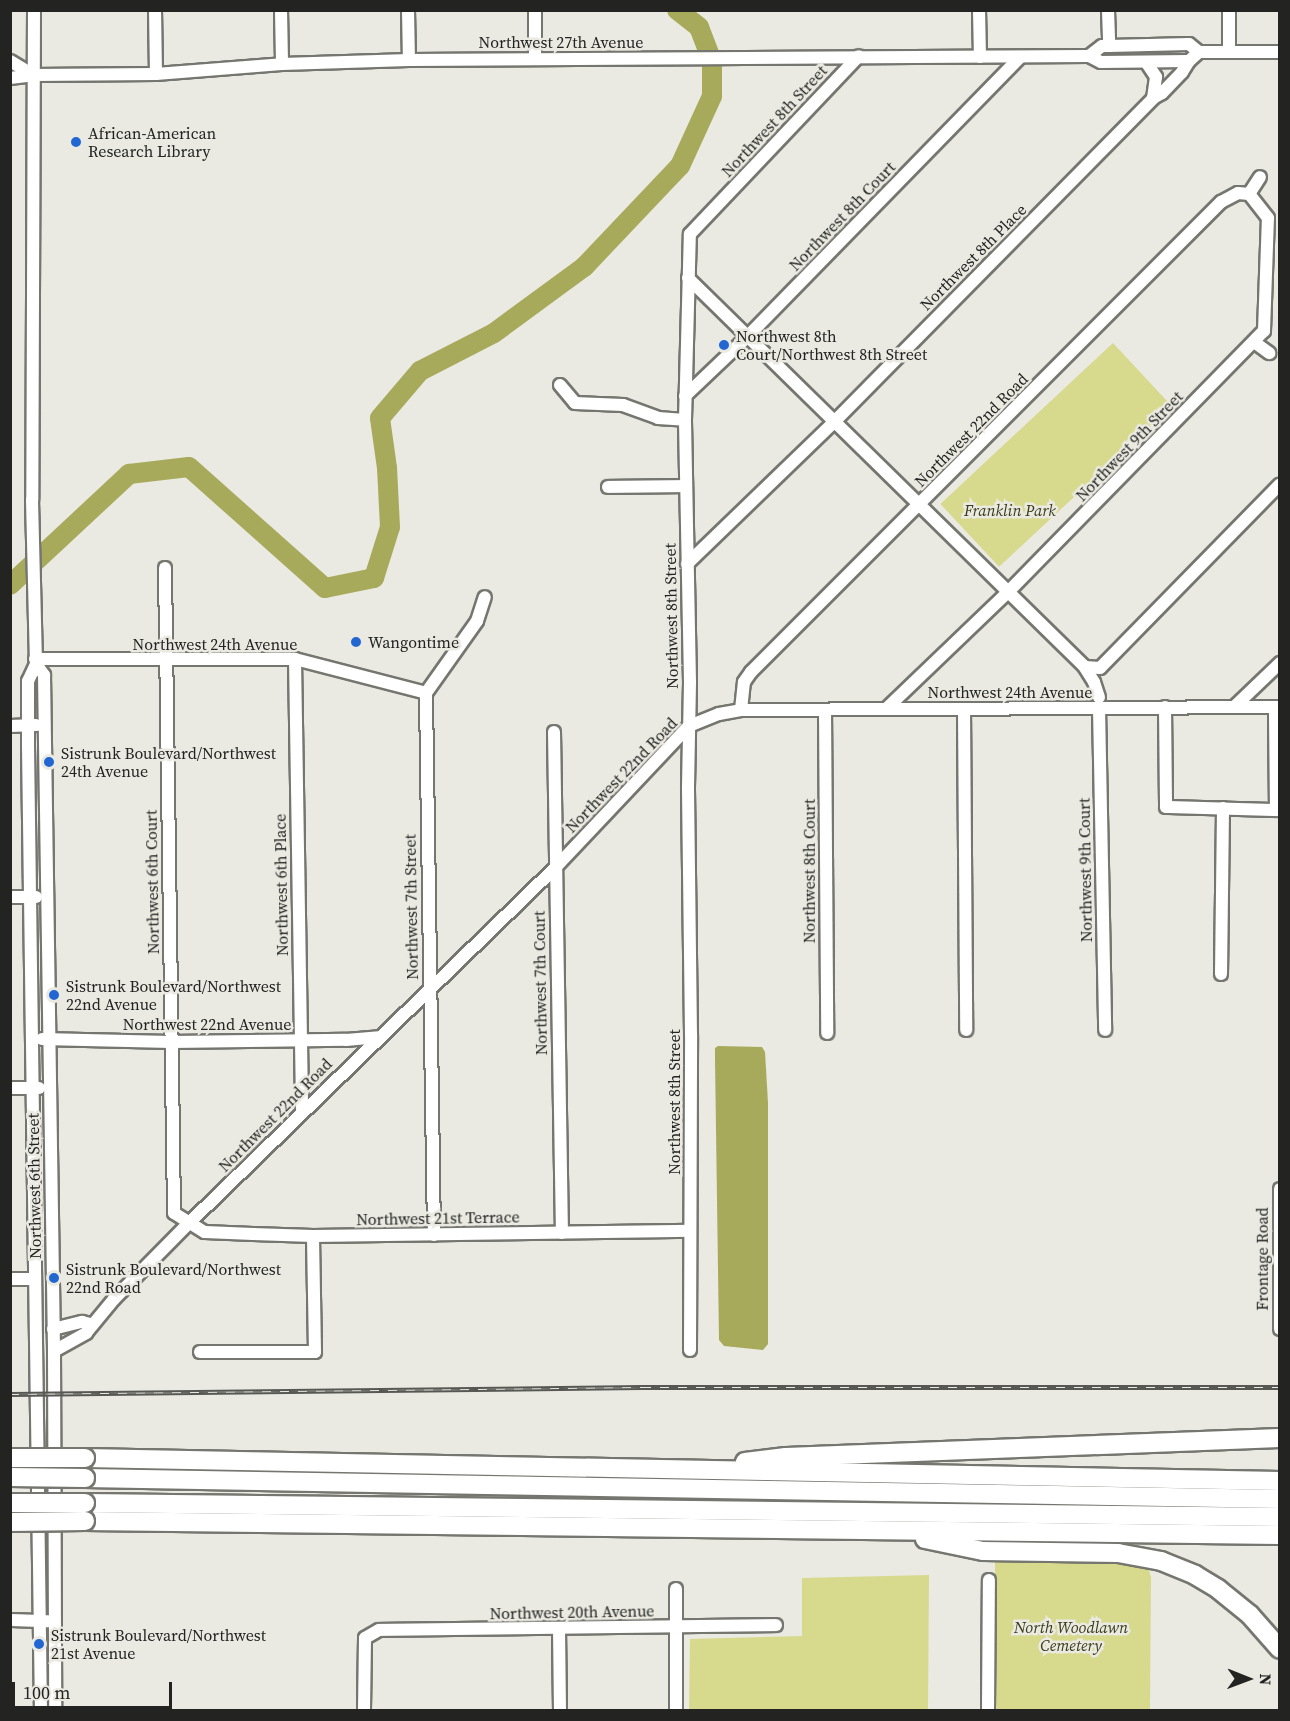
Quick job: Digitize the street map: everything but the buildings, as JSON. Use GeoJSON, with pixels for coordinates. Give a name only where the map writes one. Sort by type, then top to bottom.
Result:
{"type":"FeatureCollection","features":[{"type":"Feature","properties":{"kind":"highway"},"geometry":{"type":"LineString","coordinates":[[688,1469],[786,1457],[1194,1439],[1280,1438]]}},
{"type":"Feature","properties":{"kind":"highway"},"geometry":{"type":"LineString","coordinates":[[10,1458],[688,1469],[945,1477],[1280,1481]]}},
{"type":"Feature","properties":{"kind":"highway"},"geometry":{"type":"LineString","coordinates":[[10,1477],[1280,1499]]}},
{"type":"Feature","properties":{"kind":"highway"},"geometry":{"type":"LineString","coordinates":[[10,1503],[85,1512],[885,1530],[1280,1534]]}},
{"type":"Feature","properties":{"kind":"highway"},"geometry":{"type":"LineString","coordinates":[[10,1522],[85,1512],[1280,1517]]}},
{"type":"Feature","properties":{"kind":"highway"},"geometry":{"type":"LineString","coordinates":[[885,1530],[983,1551],[1118,1553],[1161,1561],[1195,1575],[1224,1594],[1250,1615],[1280,1649]]}},
{"type":"Feature","properties":{"kind":"street","name":"Northwest 6th Street"},"geometry":{"type":"LineString","coordinates":[[34,10],[32,500],[35,661],[28,681],[28,725],[41,1710]]}},
{"type":"Feature","properties":{"kind":"street"},"geometry":{"type":"LineString","coordinates":[[155,10],[156,74]]}},
{"type":"Feature","properties":{"kind":"street"},"geometry":{"type":"LineString","coordinates":[[281,10],[282,64]]}},
{"type":"Feature","properties":{"kind":"street"},"geometry":{"type":"LineString","coordinates":[[408,10],[409,60]]}},
{"type":"Feature","properties":{"kind":"street"},"geometry":{"type":"LineString","coordinates":[[535,10],[535,59]]}},
{"type":"Feature","properties":{"kind":"street"},"geometry":{"type":"LineString","coordinates":[[979,10],[980,57]]}},
{"type":"Feature","properties":{"kind":"street"},"geometry":{"type":"LineString","coordinates":[[1108,10],[1109,46]]}},
{"type":"Feature","properties":{"kind":"street"},"geometry":{"type":"LineString","coordinates":[[1229,10],[1229,52]]}},
{"type":"Feature","properties":{"kind":"street","name":"Northwest 27th Avenue"},"geometry":{"type":"LineString","coordinates":[[1089,56],[1102,46],[1189,44],[1199,52],[1280,52]]}},
{"type":"Feature","properties":{"kind":"street"},"geometry":{"type":"LineString","coordinates":[[1189,61],[1199,52]]}},
{"type":"Feature","properties":{"kind":"street","name":"Northwest 8th Street"},"geometry":{"type":"LineString","coordinates":[[690,1350],[689,726],[685,396],[690,234],[859,56]]}},
{"type":"Feature","properties":{"kind":"street","name":"Northwest 27th Avenue"},"geometry":{"type":"LineString","coordinates":[[10,78],[33,75],[156,74],[282,64],[409,60],[1089,56],[1101,62],[1189,61]]}},
{"type":"Feature","properties":{"kind":"street","name":"Northwest 8th Court"},"geometry":{"type":"LineString","coordinates":[[685,396],[749,335],[1020,57]]}},
{"type":"Feature","properties":{"kind":"street"},"geometry":{"type":"LineString","coordinates":[[10,61],[33,75]]}},
{"type":"Feature","properties":{"kind":"street","name":"Northwest 8th Place"},"geometry":{"type":"LineString","coordinates":[[687,564],[835,421],[1153,98],[1162,93],[1189,61]]}},
{"type":"Feature","properties":{"kind":"street"},"geometry":{"type":"LineString","coordinates":[[1146,62],[1156,77],[1153,98]]}},
{"type":"Feature","properties":{"kind":"street"},"geometry":{"type":"LineString","coordinates":[[1249,194],[1260,177]]}},
{"type":"Feature","properties":{"kind":"street","name":"Northwest 22nd Road"},"geometry":{"type":"LineString","coordinates":[[54,1351],[78,1339],[189,1223],[555,868],[689,726],[719,714],[741,710],[744,682],[751,672],[921,505],[1221,202],[1238,192],[1249,194]]}},
{"type":"Feature","properties":{"kind":"street","name":"Northwest 9th Street"},"geometry":{"type":"LineString","coordinates":[[887,708],[1008,592],[1264,331],[1268,218],[1249,194]]}},
{"type":"Feature","properties":{"kind":"street","name":"Northwest 9th Court"},"geometry":{"type":"LineString","coordinates":[[688,278],[749,335],[1008,592],[1092,667],[1099,703],[1105,1030]]}},
{"type":"Feature","properties":{"kind":"street"},"geometry":{"type":"LineString","coordinates":[[1254,342],[1269,353]]}},
{"type":"Feature","properties":{"kind":"street"},"geometry":{"type":"LineString","coordinates":[[560,386],[575,403],[623,405],[658,418],[685,420]]}},
{"type":"Feature","properties":{"kind":"street"},"geometry":{"type":"LineString","coordinates":[[1099,703],[1092,667],[1280,484]]}},
{"type":"Feature","properties":{"kind":"street"},"geometry":{"type":"LineString","coordinates":[[608,487],[685,486]]}},
{"type":"Feature","properties":{"kind":"street","name":"Northwest 6th Court"},"geometry":{"type":"LineString","coordinates":[[165,568],[174,1213],[189,1223]]}},
{"type":"Feature","properties":{"kind":"street"},"geometry":{"type":"LineString","coordinates":[[426,693],[477,621],[485,597]]}},
{"type":"Feature","properties":{"kind":"street","name":"Northwest 24th Avenue"},"geometry":{"type":"LineString","coordinates":[[35,661],[296,659],[426,693]]}},
{"type":"Feature","properties":{"kind":"street","name":"Northwest 6th Place"},"geometry":{"type":"LineString","coordinates":[[296,659],[302,1112]]}},
{"type":"Feature","properties":{"kind":"street","name":"Northwest 6th Street"},"geometry":{"type":"LineString","coordinates":[[35,661],[44,675],[54,1351],[55,1710]]}},
{"type":"Feature","properties":{"kind":"street"},"geometry":{"type":"LineString","coordinates":[[1234,707],[1280,663]]}},
{"type":"Feature","properties":{"kind":"street","name":"Northwest 7th Street"},"geometry":{"type":"LineString","coordinates":[[426,693],[434,1235]]}},
{"type":"Feature","properties":{"kind":"street","name":"Northwest 24th Avenue"},"geometry":{"type":"LineString","coordinates":[[741,710],[964,709],[1099,703],[1166,707],[1277,707]]}},
{"type":"Feature","properties":{"kind":"street"},"geometry":{"type":"LineString","coordinates":[[1166,707],[1166,807],[1276,810],[1277,707]]}},
{"type":"Feature","properties":{"kind":"street"},"geometry":{"type":"LineString","coordinates":[[964,709],[966,1030]]}},
{"type":"Feature","properties":{"kind":"street","name":"Northwest 8th Court"},"geometry":{"type":"LineString","coordinates":[[825,710],[827,1033]]}},
{"type":"Feature","properties":{"kind":"street"},"geometry":{"type":"LineString","coordinates":[[10,726],[44,725]]}},
{"type":"Feature","properties":{"kind":"street","name":"Northwest 7th Court"},"geometry":{"type":"LineString","coordinates":[[554,732],[562,1233]]}},
{"type":"Feature","properties":{"kind":"street"},"geometry":{"type":"LineString","coordinates":[[1221,974],[1223,808]]}},
{"type":"Feature","properties":{"kind":"street"},"geometry":{"type":"LineString","coordinates":[[10,897],[46,897]]}},
{"type":"Feature","properties":{"kind":"street","name":"Northwest 22nd Avenue"},"geometry":{"type":"LineString","coordinates":[[32,1039],[171,1042],[346,1040],[379,1037]]}},
{"type":"Feature","properties":{"kind":"street"},"geometry":{"type":"LineString","coordinates":[[346,1040],[363,1052]]}},
{"type":"Feature","properties":{"kind":"street"},"geometry":{"type":"LineString","coordinates":[[10,1088],[49,1088]]}},
{"type":"Feature","properties":{"kind":"street","name":"Frontage Road"},"geometry":{"type":"LineString","coordinates":[[1280,1190],[1280,1329]]}},
{"type":"Feature","properties":{"kind":"street","name":"Northwest 21st Terrace"},"geometry":{"type":"LineString","coordinates":[[189,1223],[204,1232],[313,1236],[690,1231]]}},
{"type":"Feature","properties":{"kind":"street"},"geometry":{"type":"LineString","coordinates":[[200,1352],[315,1352],[313,1236]]}},
{"type":"Feature","properties":{"kind":"street"},"geometry":{"type":"LineString","coordinates":[[10,1279],[35,1279]]}},
{"type":"Feature","properties":{"kind":"street"},"geometry":{"type":"LineString","coordinates":[[53,1329],[81,1322],[91,1324]]}},
{"type":"Feature","properties":{"kind":"street"},"geometry":{"type":"LineString","coordinates":[[988,1710],[989,1580]]}},
{"type":"Feature","properties":{"kind":"street"},"geometry":{"type":"LineString","coordinates":[[676,1589],[676,1710]]}},
{"type":"Feature","properties":{"kind":"street"},"geometry":{"type":"LineString","coordinates":[[10,1620],[54,1621]]}},
{"type":"Feature","properties":{"kind":"street","name":"Northwest 20th Avenue"},"geometry":{"type":"LineString","coordinates":[[364,1710],[365,1638],[369,1633],[379,1630],[776,1625]]}},
{"type":"Feature","properties":{"kind":"street"},"geometry":{"type":"LineString","coordinates":[[559,1629],[560,1710]]}},
{"type":"Feature","properties":{"kind":"green space","name":"Franklin Park"},"geometry":{"type":"Polygon","coordinates":[[[1113,343],[1172,406],[999,567],[940,504],[1113,343]]]}},
{"type":"Feature","properties":{"kind":"green space","name":"North Woodlawn Cemetery"},"geometry":{"type":"Polygon","coordinates":[[[995,1560],[1121,1563],[1148,1567],[1151,1577],[1150,1710],[996,1710],[995,1560]]]}},
{"type":"Feature","properties":{"kind":"green space"},"geometry":{"type":"Polygon","coordinates":[[[929,1575],[928,1710],[689,1710],[690,1639],[802,1636],[802,1578],[929,1575]]]}},
{"type":"Feature","properties":{"kind":"shaded area"},"geometry":{"type":"Polygon","coordinates":[[[718,1046],[762,1047],[765,1052],[768,1103],[768,1344],[763,1350],[724,1346],[719,1340],[715,1059],[715,1048],[718,1046]]]}},
{"type":"Feature","properties":{"kind":"waterway"},"geometry":{"type":"LineString","coordinates":[[10,585],[129,474],[189,467],[325,588],[374,578],[390,527],[387,468],[380,418],[420,371],[494,333],[584,267],[680,166],[712,96],[712,61],[699,27],[677,10]]}},
{"type":"Feature","properties":{"kind":"railway"},"geometry":{"type":"LineString","coordinates":[[10,1394],[642,1387],[1280,1387]]}},
{"type":"Feature","properties":{"kind":"place","name":"African-American Research Library"},"geometry":{"type":"Point","coordinates":[76,142]}},
{"type":"Feature","properties":{"kind":"place","name":"Northwest 8th Court/Northwest 8th Street"},"geometry":{"type":"Point","coordinates":[724,345]}},
{"type":"Feature","properties":{"kind":"place","name":"Wangontime"},"geometry":{"type":"Point","coordinates":[356,642]}},
{"type":"Feature","properties":{"kind":"place","name":"Sistrunk Boulevard/Northwest 24th Avenue"},"geometry":{"type":"Point","coordinates":[49,762]}},
{"type":"Feature","properties":{"kind":"place","name":"Sistrunk Boulevard/Northwest 22nd Avenue"},"geometry":{"type":"Point","coordinates":[54,995]}},
{"type":"Feature","properties":{"kind":"place","name":"Sistrunk Boulevard/Northwest 22nd Road"},"geometry":{"type":"Point","coordinates":[54,1278]}},
{"type":"Feature","properties":{"kind":"place","name":"Sistrunk Boulevard/Northwest 21st Avenue"},"geometry":{"type":"Point","coordinates":[39,1644]}}]}
